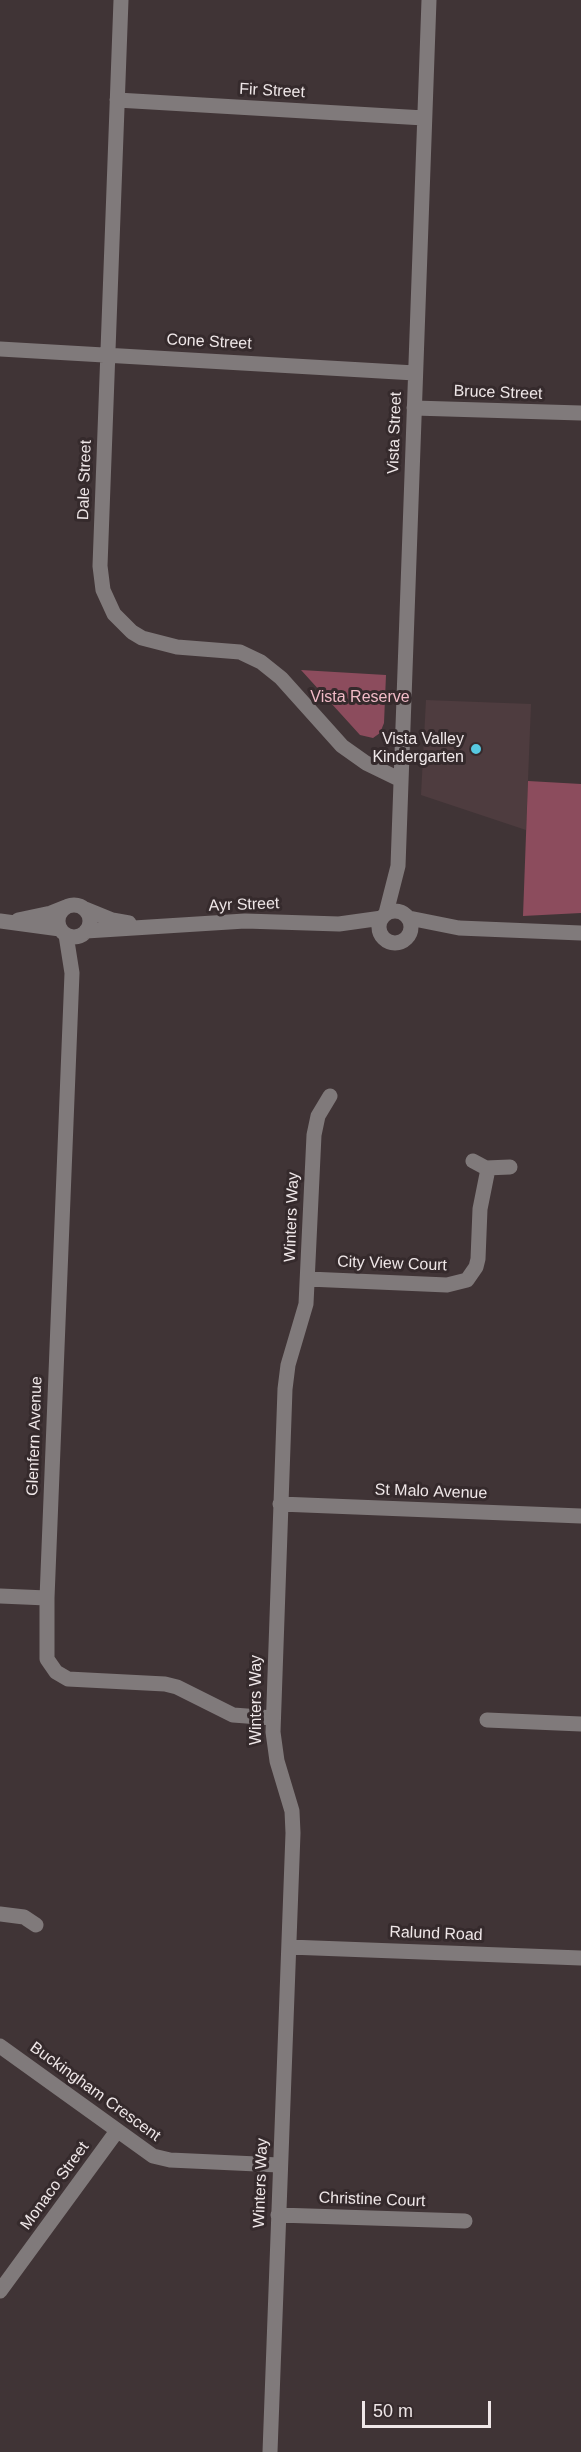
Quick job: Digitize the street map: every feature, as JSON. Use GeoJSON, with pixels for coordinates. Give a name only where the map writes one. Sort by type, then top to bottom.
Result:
{"type":"FeatureCollection","features":[{"type":"Feature","properties":{"kind":"street","name":"Dale Street"},"geometry":{"type":"LineString","coordinates":[[121,0],[100,566],[103,590],[114,614],[132,632],[151,642],[177,647],[230,650],[261,662],[281,678],[342,747],[372,767],[401,780]]}},
{"type":"Feature","properties":{"kind":"street","name":"Vista Street"},"geometry":{"type":"LineString","coordinates":[[407,916],[398,866],[429,0]]}},
{"type":"Feature","properties":{"kind":"street","name":"Fir Street"},"geometry":{"type":"LineString","coordinates":[[117,100],[424,118]]}},
{"type":"Feature","properties":{"kind":"street","name":"Cone Street"},"geometry":{"type":"LineString","coordinates":[[0,349],[415,373]]}},
{"type":"Feature","properties":{"kind":"street","name":"Bruce Street"},"geometry":{"type":"LineString","coordinates":[[414,408],[581,413]]}},
{"type":"Feature","properties":{"kind":"street","name":"Vista Street"},"geometry":{"type":"LineString","coordinates":[[384,916],[398,866]]}},
{"type":"Feature","properties":{"kind":"street"},"geometry":{"type":"LineString","coordinates":[[76,905],[85,909],[90,922],[85,933],[75,937],[63,932],[4,921],[51,913],[76,905]]}},
{"type":"Feature","properties":{"kind":"street"},"geometry":{"type":"LineString","coordinates":[[63,932],[58,919],[66,907]]}},
{"type":"Feature","properties":{"kind":"street","name":"Ayr Street"},"geometry":{"type":"LineString","coordinates":[[85,909],[112,920],[150,927]]}},
{"type":"Feature","properties":{"kind":"street"},"geometry":{"type":"LineString","coordinates":[[459,928],[408,936],[395,943],[382,935],[379,927],[384,916],[396,910],[407,916],[459,928],[580,933]]}},
{"type":"Feature","properties":{"kind":"street","name":"Ayr Street"},"geometry":{"type":"LineString","coordinates":[[85,933],[245,921],[339,924],[384,916]]}},
{"type":"Feature","properties":{"kind":"street"},"geometry":{"type":"LineString","coordinates":[[407,916],[411,927],[408,936]]}},
{"type":"Feature","properties":{"kind":"street","name":"Ayr Street"},"geometry":{"type":"LineString","coordinates":[[339,924],[382,935]]}},
{"type":"Feature","properties":{"kind":"street","name":"Glenfern Avenue"},"geometry":{"type":"LineString","coordinates":[[63,932],[72,973],[47,1598],[47,1659],[62,1676],[77,1680],[165,1684],[177,1687],[233,1715],[273,1718]]}},
{"type":"Feature","properties":{"kind":"street","name":"Glenfern Avenue"},"geometry":{"type":"LineString","coordinates":[[72,973],[85,933]]}},
{"type":"Feature","properties":{"kind":"street","name":"Winters Way"},"geometry":{"type":"LineString","coordinates":[[270,2452],[293,1820],[277,1761],[273,1718],[280,1504],[286,1376],[305,1311],[308,1279],[314,1135],[318,1116],[330,1096]]}},
{"type":"Feature","properties":{"kind":"street"},"geometry":{"type":"LineString","coordinates":[[473,1161],[488,1169],[510,1167]]}},
{"type":"Feature","properties":{"kind":"street","name":"City View Court"},"geometry":{"type":"LineString","coordinates":[[308,1279],[447,1285],[467,1280],[476,1267],[478,1258],[480,1209],[488,1169]]}},
{"type":"Feature","properties":{"kind":"street","name":"St Malo Avenue"},"geometry":{"type":"LineString","coordinates":[[280,1504],[581,1515]]}},
{"type":"Feature","properties":{"kind":"street"},"geometry":{"type":"LineString","coordinates":[[0,1596],[47,1598]]}},
{"type":"Feature","properties":{"kind":"street"},"geometry":{"type":"LineString","coordinates":[[487,1720],[581,1724]]}},
{"type":"Feature","properties":{"kind":"street"},"geometry":{"type":"LineString","coordinates":[[0,1914],[24,1917],[36,1925]]}},
{"type":"Feature","properties":{"kind":"street","name":"Ralund Road"},"geometry":{"type":"LineString","coordinates":[[289,1947],[581,1958]]}},
{"type":"Feature","properties":{"kind":"street","name":"Buckingham Crescent"},"geometry":{"type":"LineString","coordinates":[[0,2046],[153,2157],[163,2160],[279,2165]]}},
{"type":"Feature","properties":{"kind":"street","name":"Monaco Street"},"geometry":{"type":"LineString","coordinates":[[0,2291],[117,2131]]}},
{"type":"Feature","properties":{"kind":"street","name":"Christine Court"},"geometry":{"type":"LineString","coordinates":[[278,2215],[465,2221]]}},
{"type":"Feature","properties":{"kind":"shaded area","name":"Vista Valley Kindergarten"},"geometry":{"type":"Polygon","coordinates":[[[426,700],[531,704],[526,830],[421,795],[426,700]]]}},
{"type":"Feature","properties":{"kind":"green space","name":"Vista Reserve"},"geometry":{"type":"Polygon","coordinates":[[[301,670],[386,675],[384,723],[380,733],[373,738],[360,735],[301,670]]]}},
{"type":"Feature","properties":{"kind":"green space"},"geometry":{"type":"Polygon","coordinates":[[[528,781],[581,784],[581,913],[523,916],[528,781]]]}},
{"type":"Feature","properties":{"kind":"place","name":"Vista Valley Kindergarten"},"geometry":{"type":"Point","coordinates":[476,749]}}]}
